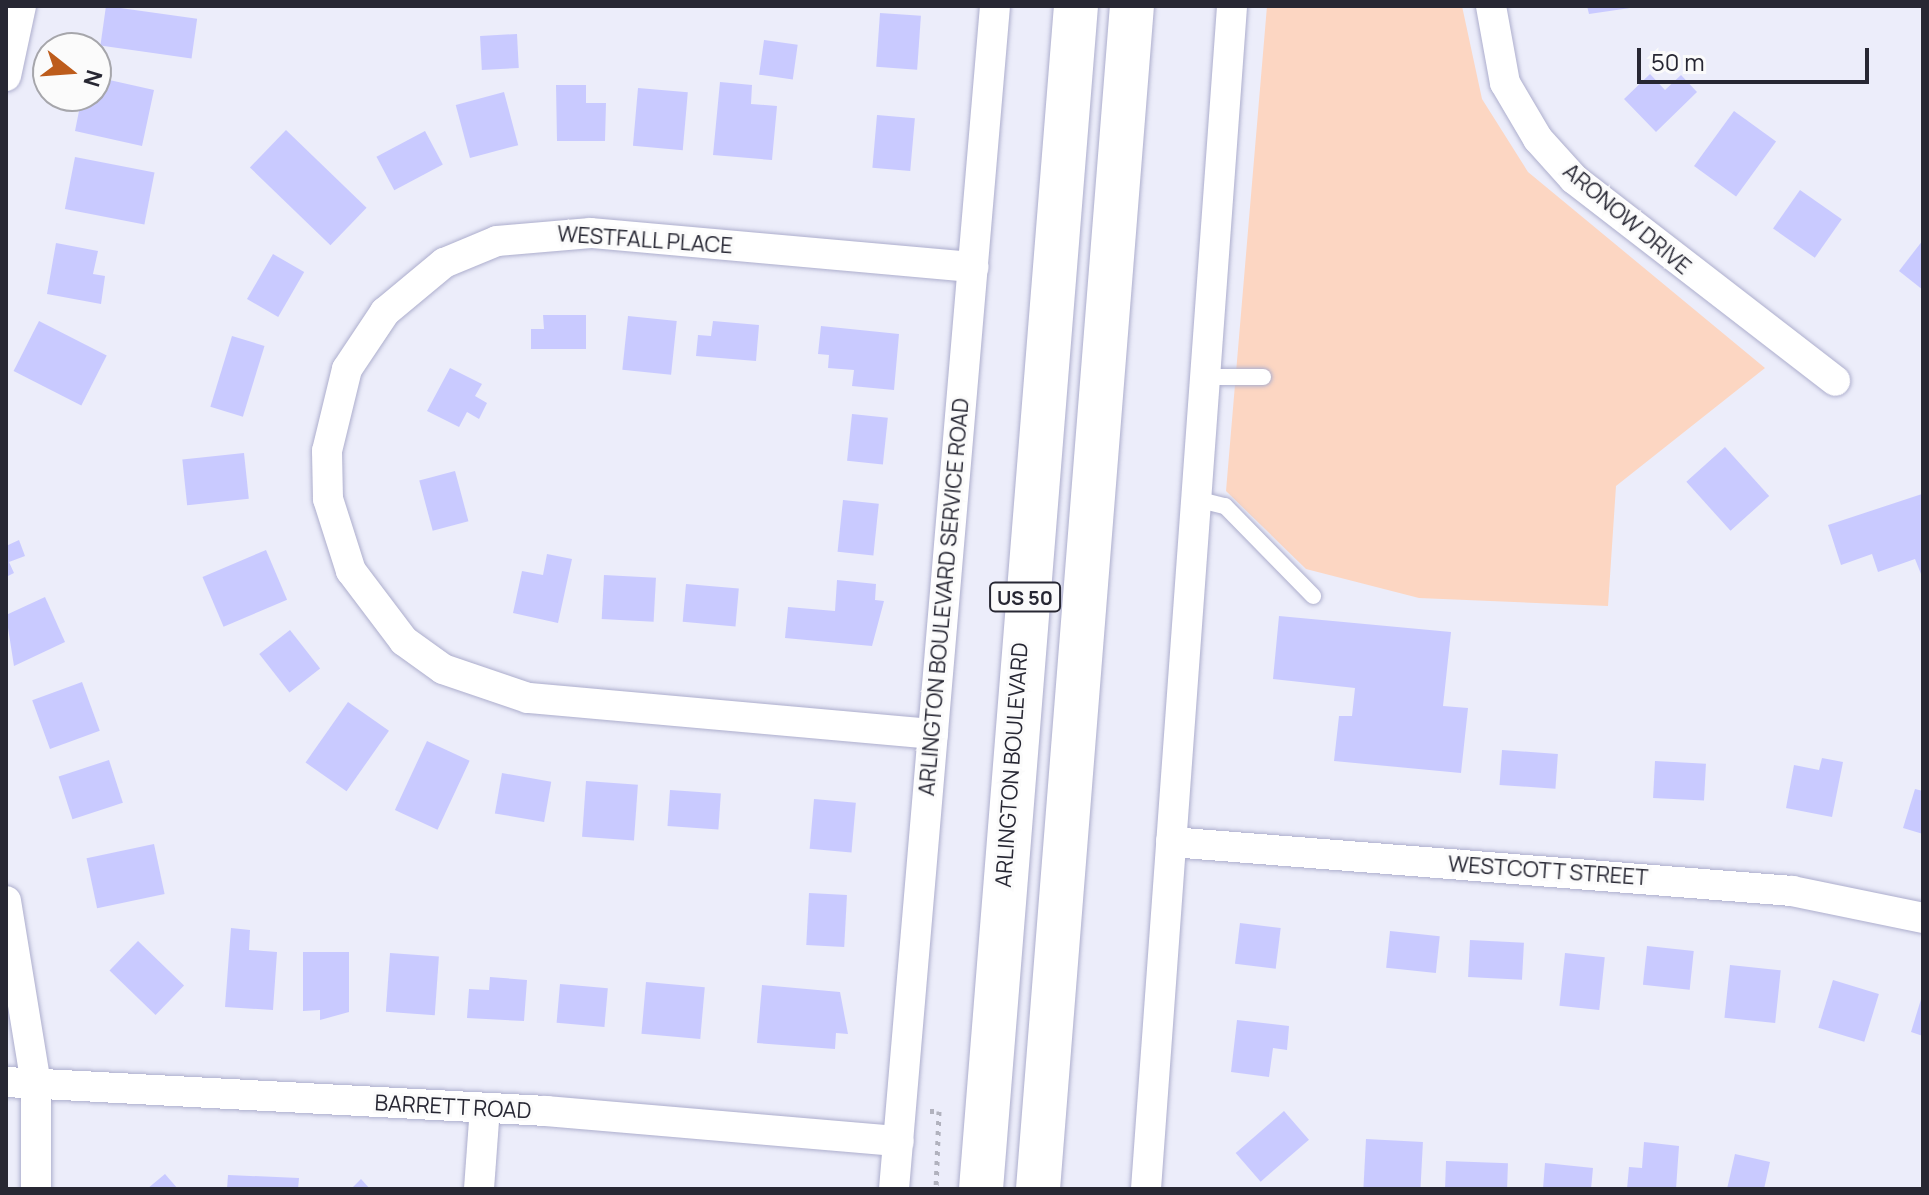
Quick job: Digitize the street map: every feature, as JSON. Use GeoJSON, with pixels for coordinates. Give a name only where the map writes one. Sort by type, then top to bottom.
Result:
{"type":"FeatureCollection","features":[{"type":"Feature","properties":{"kind":"highway","name":"ARLINGTON BOULEVARD"},"geometry":{"type":"LineString","coordinates":[[981,1189],[1076,6]]}},
{"type":"Feature","properties":{"kind":"highway","name":"US 50"},"geometry":{"type":"LineString","coordinates":[[1038,1189],[1132,6]]}},
{"type":"Feature","properties":{"kind":"street"},"geometry":{"type":"LineString","coordinates":[[6,76],[21,6]]}},
{"type":"Feature","properties":{"kind":"street","name":"ARLINGTON BOULEVARD SERVICE ROAD"},"geometry":{"type":"LineString","coordinates":[[894,1189],[995,6]]}},
{"type":"Feature","properties":{"kind":"street"},"geometry":{"type":"LineString","coordinates":[[1146,1189],[1192,498],[1232,6]]}},
{"type":"Feature","properties":{"kind":"street","name":"ARONOW DRIVE"},"geometry":{"type":"LineString","coordinates":[[1491,6],[1505,83],[1538,139],[1574,179],[1835,381]]}},
{"type":"Feature","properties":{"kind":"street","name":"WESTFALL PLACE"},"geometry":{"type":"LineString","coordinates":[[933,734],[528,698],[443,669],[404,641],[351,571],[328,499],[327,451],[347,369],[385,312],[444,263],[497,241],[591,233],[973,267]]}},
{"type":"Feature","properties":{"kind":"street","name":"WESTCOTT STREET"},"geometry":{"type":"LineString","coordinates":[[1171,842],[1792,891],[1923,918]]}},
{"type":"Feature","properties":{"kind":"street"},"geometry":{"type":"LineString","coordinates":[[6,901],[21,1083],[36,1189]]}},
{"type":"Feature","properties":{"kind":"street","name":"BARRETT ROAD"},"geometry":{"type":"LineString","coordinates":[[21,1083],[485,1108],[899,1141]]}},
{"type":"Feature","properties":{"kind":"street"},"geometry":{"type":"LineString","coordinates":[[479,1189],[485,1108]]}},
{"type":"Feature","properties":{"kind":"lane"},"geometry":{"type":"LineString","coordinates":[[1202,377],[1263,377]]}},
{"type":"Feature","properties":{"kind":"lane"},"geometry":{"type":"LineString","coordinates":[[1192,498],[1225,506],[1313,596]]}},
{"type":"Feature","properties":{"kind":"shaded area"},"geometry":{"type":"Polygon","coordinates":[[[1267,6],[1462,6],[1482,99],[1528,172],[1765,368],[1616,486],[1608,606],[1419,598],[1306,569],[1226,491],[1267,6]]]}},
{"type":"Feature","properties":{"kind":"building"},"geometry":{"type":"Polygon","coordinates":[[[106,6],[197,19],[192,58],[112,47],[112,32],[102,32],[106,6]]]}},
{"type":"Feature","properties":{"kind":"building"},"geometry":{"type":"Polygon","coordinates":[[[1587,6],[1630,6],[1630,8],[1589,14],[1587,6]]]}},
{"type":"Feature","properties":{"kind":"building"},"geometry":{"type":"Polygon","coordinates":[[[880,13],[921,16],[917,70],[876,67],[880,13]]]}},
{"type":"Feature","properties":{"kind":"building"},"geometry":{"type":"Polygon","coordinates":[[[517,34],[519,68],[482,70],[480,36],[517,34]]]}},
{"type":"Feature","properties":{"kind":"building"},"geometry":{"type":"Polygon","coordinates":[[[764,40],[798,45],[793,79],[759,75],[764,40]]]}},
{"type":"Feature","properties":{"kind":"building"},"geometry":{"type":"Polygon","coordinates":[[[1650,74],[1665,90],[1681,75],[1697,92],[1656,132],[1624,99],[1650,74]]]}},
{"type":"Feature","properties":{"kind":"building"},"geometry":{"type":"Polygon","coordinates":[[[112,81],[154,90],[142,146],[75,131],[79,112],[112,112],[112,81]]]}},
{"type":"Feature","properties":{"kind":"building"},"geometry":{"type":"Polygon","coordinates":[[[720,82],[752,85],[751,104],[777,106],[772,160],[713,155],[720,82]]]}},
{"type":"Feature","properties":{"kind":"building"},"geometry":{"type":"Polygon","coordinates":[[[556,85],[586,85],[586,103],[606,103],[605,141],[557,141],[556,85]]]}},
{"type":"Feature","properties":{"kind":"building"},"geometry":{"type":"Polygon","coordinates":[[[638,88],[688,92],[683,150],[633,146],[638,88]]]}},
{"type":"Feature","properties":{"kind":"building"},"geometry":{"type":"Polygon","coordinates":[[[504,92],[518,145],[470,158],[456,105],[504,92]]]}},
{"type":"Feature","properties":{"kind":"building"},"geometry":{"type":"Polygon","coordinates":[[[1734,111],[1776,142],[1736,197],[1694,166],[1734,111]]]}},
{"type":"Feature","properties":{"kind":"building"},"geometry":{"type":"Polygon","coordinates":[[[877,115],[915,118],[910,171],[872,168],[877,115]]]}},
{"type":"Feature","properties":{"kind":"building"},"geometry":{"type":"Polygon","coordinates":[[[286,130],[367,208],[330,245],[250,167],[286,130]]]}},
{"type":"Feature","properties":{"kind":"building"},"geometry":{"type":"Polygon","coordinates":[[[425,131],[443,165],[394,190],[376,157],[425,131]]]}},
{"type":"Feature","properties":{"kind":"building"},"geometry":{"type":"Polygon","coordinates":[[[75,157],[155,172],[144,224],[65,209],[75,157]]]}},
{"type":"Feature","properties":{"kind":"building"},"geometry":{"type":"Polygon","coordinates":[[[1800,190],[1842,219],[1815,258],[1773,229],[1800,190]]]}},
{"type":"Feature","properties":{"kind":"building"},"geometry":{"type":"Polygon","coordinates":[[[1923,240],[1923,290],[1899,271],[1923,240]]]}},
{"type":"Feature","properties":{"kind":"building"},"geometry":{"type":"Polygon","coordinates":[[[56,243],[98,251],[93,274],[105,276],[101,304],[47,294],[56,243]]]}},
{"type":"Feature","properties":{"kind":"building"},"geometry":{"type":"Polygon","coordinates":[[[273,254],[304,272],[278,317],[247,299],[273,254]]]}},
{"type":"Feature","properties":{"kind":"building"},"geometry":{"type":"Polygon","coordinates":[[[543,315],[586,315],[586,349],[531,349],[531,329],[544,329],[543,315]]]}},
{"type":"Feature","properties":{"kind":"building"},"geometry":{"type":"Polygon","coordinates":[[[628,316],[677,321],[671,375],[622,370],[628,316]]]}},
{"type":"Feature","properties":{"kind":"building"},"geometry":{"type":"Polygon","coordinates":[[[39,321],[107,356],[81,405],[14,371],[39,321]]]}},
{"type":"Feature","properties":{"kind":"building"},"geometry":{"type":"Polygon","coordinates":[[[713,321],[759,325],[756,361],[696,356],[698,335],[711,336],[713,321]]]}},
{"type":"Feature","properties":{"kind":"building"},"geometry":{"type":"Polygon","coordinates":[[[821,326],[899,334],[894,390],[852,386],[854,370],[828,368],[829,355],[818,354],[821,326]]]}},
{"type":"Feature","properties":{"kind":"building"},"geometry":{"type":"Polygon","coordinates":[[[232,336],[265,346],[243,417],[210,407],[232,336]]]}},
{"type":"Feature","properties":{"kind":"building"},"geometry":{"type":"Polygon","coordinates":[[[450,368],[482,384],[475,396],[487,403],[479,419],[467,412],[459,427],[427,411],[450,368]]]}},
{"type":"Feature","properties":{"kind":"building"},"geometry":{"type":"Polygon","coordinates":[[[852,414],[888,418],[883,465],[847,461],[852,414]]]}},
{"type":"Feature","properties":{"kind":"building"},"geometry":{"type":"Polygon","coordinates":[[[1725,447],[1769,496],[1731,531],[1686,482],[1725,447]]]}},
{"type":"Feature","properties":{"kind":"building"},"geometry":{"type":"Polygon","coordinates":[[[244,453],[249,499],[187,505],[182,459],[244,453]]]}},
{"type":"Feature","properties":{"kind":"building"},"geometry":{"type":"Polygon","coordinates":[[[455,471],[468,521],[433,531],[419,481],[455,471]]]}},
{"type":"Feature","properties":{"kind":"building"},"geometry":{"type":"Polygon","coordinates":[[[1922,494],[1923,579],[1915,559],[1878,572],[1872,554],[1841,565],[1828,525],[1922,494]]]}},
{"type":"Feature","properties":{"kind":"building"},"geometry":{"type":"Polygon","coordinates":[[[843,500],[879,504],[873,555],[838,552],[843,500]]]}},
{"type":"Feature","properties":{"kind":"building"},"geometry":{"type":"Polygon","coordinates":[[[19,540],[25,556],[9,562],[14,573],[6,577],[6,546],[19,540]]]}},
{"type":"Feature","properties":{"kind":"building"},"geometry":{"type":"Polygon","coordinates":[[[266,550],[287,600],[224,627],[202,577],[266,550]]]}},
{"type":"Feature","properties":{"kind":"building"},"geometry":{"type":"Polygon","coordinates":[[[547,554],[572,559],[558,623],[513,613],[522,571],[543,575],[547,554]]]}},
{"type":"Feature","properties":{"kind":"building"},"geometry":{"type":"Polygon","coordinates":[[[604,575],[656,578],[654,622],[602,619],[604,575]]]}},
{"type":"Feature","properties":{"kind":"building"},"geometry":{"type":"Polygon","coordinates":[[[837,580],[876,584],[875,600],[884,601],[872,646],[785,638],[788,607],[835,611],[837,580]]]}},
{"type":"Feature","properties":{"kind":"building"},"geometry":{"type":"Polygon","coordinates":[[[686,584],[739,589],[735,626],[683,622],[686,584]]]}},
{"type":"Feature","properties":{"kind":"building"},"geometry":{"type":"Polygon","coordinates":[[[45,597],[65,642],[14,666],[6,615],[45,597]]]}},
{"type":"Feature","properties":{"kind":"building"},"geometry":{"type":"Polygon","coordinates":[[[1279,616],[1451,632],[1443,706],[1468,708],[1461,773],[1334,761],[1339,716],[1352,716],[1355,688],[1273,679],[1279,616]]]}},
{"type":"Feature","properties":{"kind":"building"},"geometry":{"type":"Polygon","coordinates":[[[290,630],[320,669],[289,693],[259,654],[290,630]]]}},
{"type":"Feature","properties":{"kind":"building"},"geometry":{"type":"Polygon","coordinates":[[[82,682],[100,731],[50,749],[32,700],[82,682]]]}},
{"type":"Feature","properties":{"kind":"building"},"geometry":{"type":"Polygon","coordinates":[[[348,702],[389,731],[347,791],[306,763],[348,702]]]}},
{"type":"Feature","properties":{"kind":"building"},"geometry":{"type":"Polygon","coordinates":[[[427,741],[470,761],[437,830],[395,810],[427,741]]]}},
{"type":"Feature","properties":{"kind":"building"},"geometry":{"type":"Polygon","coordinates":[[[1502,750],[1558,754],[1555,789],[1500,785],[1502,750]]]}},
{"type":"Feature","properties":{"kind":"building"},"geometry":{"type":"Polygon","coordinates":[[[1822,758],[1843,762],[1832,817],[1786,808],[1794,765],[1819,770],[1822,758]]]}},
{"type":"Feature","properties":{"kind":"building"},"geometry":{"type":"Polygon","coordinates":[[[109,760],[123,803],[72,819],[59,776],[109,760]]]}},
{"type":"Feature","properties":{"kind":"building"},"geometry":{"type":"Polygon","coordinates":[[[1655,761],[1706,764],[1704,801],[1653,798],[1655,761]]]}},
{"type":"Feature","properties":{"kind":"building"},"geometry":{"type":"Polygon","coordinates":[[[502,773],[551,782],[544,822],[495,813],[502,773]]]}},
{"type":"Feature","properties":{"kind":"building"},"geometry":{"type":"Polygon","coordinates":[[[586,781],[638,785],[634,840],[582,837],[586,781]]]}},
{"type":"Feature","properties":{"kind":"building"},"geometry":{"type":"Polygon","coordinates":[[[1915,789],[1923,791],[1923,834],[1903,828],[1915,789]]]}},
{"type":"Feature","properties":{"kind":"building"},"geometry":{"type":"Polygon","coordinates":[[[670,790],[721,794],[718,829],[667,826],[670,790]]]}},
{"type":"Feature","properties":{"kind":"building"},"geometry":{"type":"Polygon","coordinates":[[[814,799],[856,803],[851,852],[810,849],[814,799]]]}},
{"type":"Feature","properties":{"kind":"building"},"geometry":{"type":"Polygon","coordinates":[[[154,844],[165,894],[97,908],[87,858],[154,844]]]}},
{"type":"Feature","properties":{"kind":"building"},"geometry":{"type":"Polygon","coordinates":[[[809,893],[847,895],[844,947],[806,945],[809,893]]]}},
{"type":"Feature","properties":{"kind":"building"},"geometry":{"type":"Polygon","coordinates":[[[1240,923],[1281,928],[1276,969],[1235,964],[1240,923]]]}},
{"type":"Feature","properties":{"kind":"building"},"geometry":{"type":"Polygon","coordinates":[[[231,928],[250,930],[249,950],[277,952],[273,1010],[225,1007],[231,928]]]}},
{"type":"Feature","properties":{"kind":"building"},"geometry":{"type":"Polygon","coordinates":[[[1390,931],[1440,936],[1436,973],[1386,968],[1390,931]]]}},
{"type":"Feature","properties":{"kind":"building"},"geometry":{"type":"Polygon","coordinates":[[[1470,940],[1524,943],[1522,980],[1468,977],[1470,940]]]}},
{"type":"Feature","properties":{"kind":"building"},"geometry":{"type":"Polygon","coordinates":[[[138,941],[184,985],[156,1015],[110,970],[138,941]]]}},
{"type":"Feature","properties":{"kind":"building"},"geometry":{"type":"Polygon","coordinates":[[[1647,946],[1694,951],[1690,990],[1643,985],[1647,946]]]}},
{"type":"Feature","properties":{"kind":"building"},"geometry":{"type":"Polygon","coordinates":[[[303,952],[349,952],[349,1012],[320,1020],[320,1010],[303,1011],[303,952]]]}},
{"type":"Feature","properties":{"kind":"building"},"geometry":{"type":"Polygon","coordinates":[[[390,953],[439,956],[435,1015],[386,1012],[390,953]]]}},
{"type":"Feature","properties":{"kind":"building"},"geometry":{"type":"Polygon","coordinates":[[[1565,953],[1605,957],[1599,1010],[1559,1006],[1565,953]]]}},
{"type":"Feature","properties":{"kind":"building"},"geometry":{"type":"Polygon","coordinates":[[[1730,965],[1781,970],[1775,1023],[1724,1018],[1730,965]]]}},
{"type":"Feature","properties":{"kind":"building"},"geometry":{"type":"Polygon","coordinates":[[[490,977],[527,980],[524,1021],[467,1018],[469,989],[489,990],[490,977]]]}},
{"type":"Feature","properties":{"kind":"building"},"geometry":{"type":"Polygon","coordinates":[[[1833,980],[1879,994],[1864,1042],[1818,1028],[1833,980]]]}},
{"type":"Feature","properties":{"kind":"building"},"geometry":{"type":"Polygon","coordinates":[[[646,982],[705,987],[700,1039],[641,1034],[646,982]]]}},
{"type":"Feature","properties":{"kind":"building"},"geometry":{"type":"Polygon","coordinates":[[[560,984],[608,988],[604,1027],[557,1023],[560,984]]]}},
{"type":"Feature","properties":{"kind":"building"},"geometry":{"type":"Polygon","coordinates":[[[762,985],[840,992],[848,1034],[836,1033],[835,1049],[757,1043],[762,985]]]}},
{"type":"Feature","properties":{"kind":"building"},"geometry":{"type":"Polygon","coordinates":[[[1923,996],[1923,1036],[1911,1032],[1923,996]]]}},
{"type":"Feature","properties":{"kind":"building"},"geometry":{"type":"Polygon","coordinates":[[[1237,1020],[1289,1026],[1287,1050],[1273,1048],[1269,1077],[1231,1072],[1237,1020]]]}},
{"type":"Feature","properties":{"kind":"building"},"geometry":{"type":"Polygon","coordinates":[[[1284,1111],[1309,1140],[1261,1182],[1236,1153],[1284,1111]]]}},
{"type":"Feature","properties":{"kind":"building"},"geometry":{"type":"Polygon","coordinates":[[[1366,1139],[1423,1142],[1420,1189],[1363,1189],[1366,1139]]]}},
{"type":"Feature","properties":{"kind":"building"},"geometry":{"type":"Polygon","coordinates":[[[1644,1142],[1679,1146],[1676,1189],[1627,1189],[1629,1167],[1642,1168],[1644,1142]]]}},
{"type":"Feature","properties":{"kind":"building"},"geometry":{"type":"Polygon","coordinates":[[[1735,1154],[1770,1162],[1764,1189],[1727,1189],[1735,1154]]]}},
{"type":"Feature","properties":{"kind":"building"},"geometry":{"type":"Polygon","coordinates":[[[1446,1161],[1508,1163],[1507,1189],[1445,1189],[1446,1161]]]}},
{"type":"Feature","properties":{"kind":"building"},"geometry":{"type":"Polygon","coordinates":[[[1545,1163],[1593,1168],[1591,1189],[1543,1189],[1545,1163]]]}},
{"type":"Feature","properties":{"kind":"building"},"geometry":{"type":"Polygon","coordinates":[[[165,1174],[178,1189],[147,1189],[165,1174]]]}},
{"type":"Feature","properties":{"kind":"building"},"geometry":{"type":"Polygon","coordinates":[[[228,1175],[299,1178],[298,1189],[227,1189],[228,1175]]]}},
{"type":"Feature","properties":{"kind":"building"},"geometry":{"type":"Polygon","coordinates":[[[361,1179],[370,1189],[351,1189],[361,1179]]]}}]}
